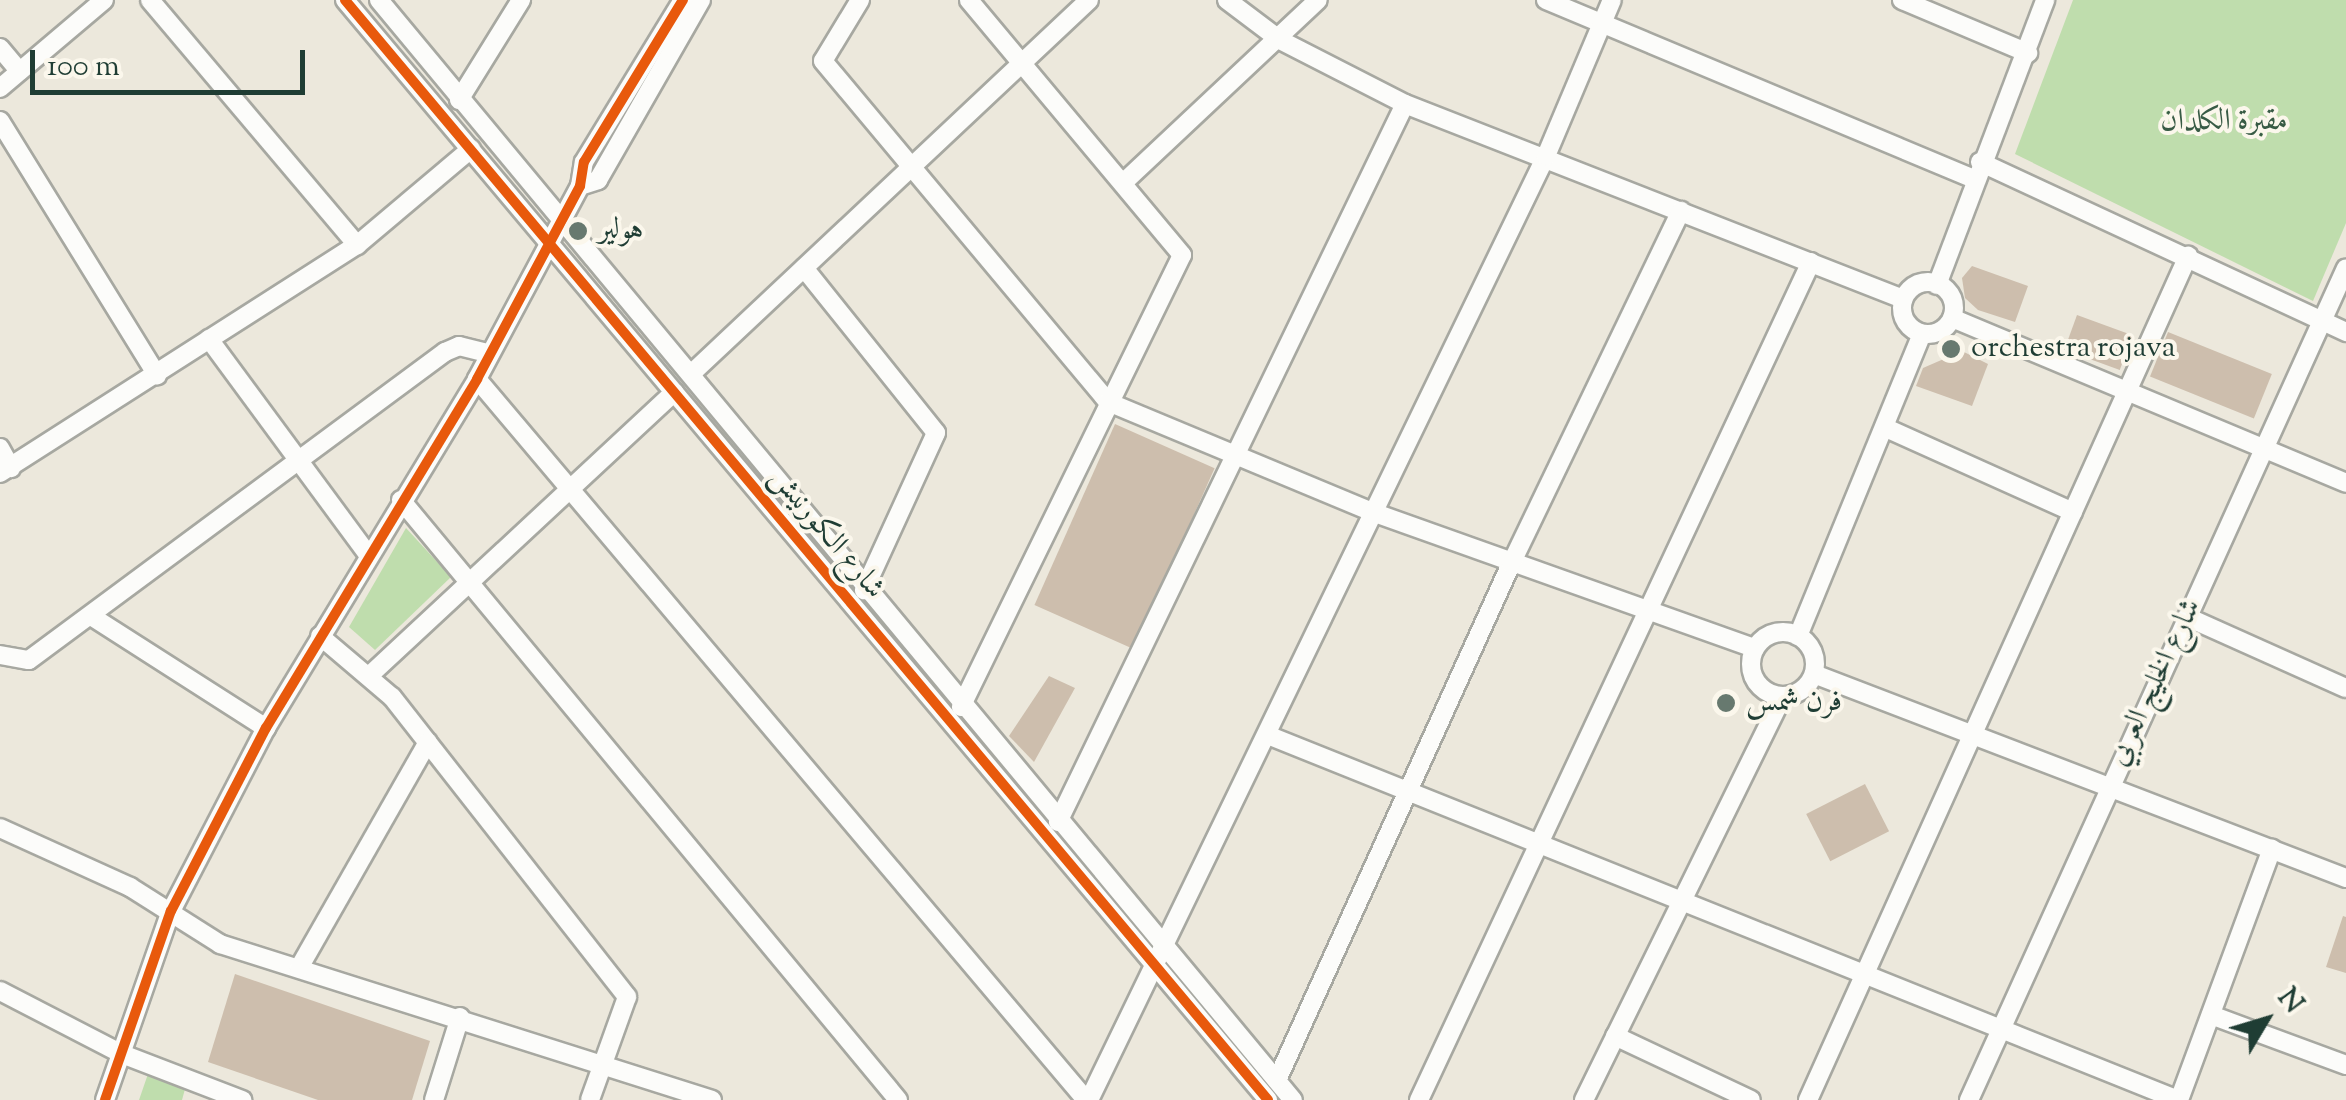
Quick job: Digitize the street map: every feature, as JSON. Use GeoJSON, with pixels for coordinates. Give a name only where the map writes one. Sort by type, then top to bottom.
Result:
{"type":"FeatureCollection","features":[{"type":"Feature","properties":{"kind":"street"},"geometry":{"type":"LineString","coordinates":[[0,88],[104,0]]}},
{"type":"Feature","properties":{"kind":"street"},"geometry":{"type":"LineString","coordinates":[[150,0],[357,245]]}},
{"type":"Feature","properties":{"kind":"street","name":"شارع الكورنيش"},"geometry":{"type":"LineString","coordinates":[[345,0],[1268,1100]]}},
{"type":"Feature","properties":{"kind":"street","name":"شارع الكورنيش"},"geometry":{"type":"LineString","coordinates":[[379,0],[691,374],[961,707],[1164,941],[1293,1100]]}},
{"type":"Feature","properties":{"kind":"street"},"geometry":{"type":"LineString","coordinates":[[459,100],[521,0]]}},
{"type":"Feature","properties":{"kind":"street"},"geometry":{"type":"LineString","coordinates":[[105,1100],[171,912],[266,728],[476,379],[580,186],[584,162],[683,0]]}},
{"type":"Feature","properties":{"kind":"street"},"geometry":{"type":"LineString","coordinates":[[580,186],[598,180],[701,0]]}},
{"type":"Feature","properties":{"kind":"street"},"geometry":{"type":"LineString","coordinates":[[860,0],[823,61],[1108,402],[1375,513],[1645,614],[1754,648],[1779,632],[1798,636],[1812,649],[1814,674],[1800,692],[1782,697],[1755,680],[1754,648]]}},
{"type":"Feature","properties":{"kind":"street"},"geometry":{"type":"LineString","coordinates":[[961,707],[1182,255],[1024,61],[969,0]]}},
{"type":"Feature","properties":{"kind":"street"},"geometry":{"type":"LineString","coordinates":[[691,374],[1089,0]]}},
{"type":"Feature","properties":{"kind":"street"},"geometry":{"type":"LineString","coordinates":[[1227,0],[1280,40],[1404,104],[1546,156],[1904,300]]}},
{"type":"Feature","properties":{"kind":"street"},"geometry":{"type":"LineString","coordinates":[[1124,183],[1280,40],[1318,0]]}},
{"type":"Feature","properties":{"kind":"street"},"geometry":{"type":"LineString","coordinates":[[1546,0],[2188,256],[2346,332]]}},
{"type":"Feature","properties":{"kind":"street"},"geometry":{"type":"LineString","coordinates":[[476,379],[1088,1100],[1154,960],[1270,736],[1546,156],[1612,0]]}},
{"type":"Feature","properties":{"kind":"street"},"geometry":{"type":"LineString","coordinates":[[1902,0],[2028,52]]}},
{"type":"Feature","properties":{"kind":"street"},"geometry":{"type":"LineString","coordinates":[[1937,284],[1977,170],[2028,52],[2045,0]]}},
{"type":"Feature","properties":{"kind":"street"},"geometry":{"type":"LineString","coordinates":[[0,48],[19,72]]}},
{"type":"Feature","properties":{"kind":"street"},"geometry":{"type":"LineString","coordinates":[[1058,822],[1240,456],[1404,104]]}},
{"type":"Feature","properties":{"kind":"street"},"geometry":{"type":"LineString","coordinates":[[0,120],[157,374]]}},
{"type":"Feature","properties":{"kind":"street"},"geometry":{"type":"LineString","coordinates":[[0,448],[5,470],[357,245],[470,149]]}},
{"type":"Feature","properties":{"kind":"street"},"geometry":{"type":"LineString","coordinates":[[1276,1080],[1511,564],[1681,211]]}},
{"type":"Feature","properties":{"kind":"street"},"geometry":{"type":"LineString","coordinates":[[1808,1100],[2188,256]]}},
{"type":"Feature","properties":{"kind":"street"},"geometry":{"type":"LineString","coordinates":[[1418,1100],[1811,262]]}},
{"type":"Feature","properties":{"kind":"street"},"geometry":{"type":"LineString","coordinates":[[804,268],[936,433],[864,590]]}},
{"type":"Feature","properties":{"kind":"street","name":"شارع الخليج العربي"},"geometry":{"type":"LineString","coordinates":[[1969,1100],[2346,268]]}},
{"type":"Feature","properties":{"kind":"street"},"geometry":{"type":"LineString","coordinates":[[1917,284],[1937,284],[1951,298],[1952,318],[1938,332],[1922,334],[1904,319],[1904,300],[1917,284]]}},
{"type":"Feature","properties":{"kind":"street"},"geometry":{"type":"LineString","coordinates":[[1952,318],[2346,483]]}},
{"type":"Feature","properties":{"kind":"street"},"geometry":{"type":"LineString","coordinates":[[1798,636],[1922,334]]}},
{"type":"Feature","properties":{"kind":"street"},"geometry":{"type":"LineString","coordinates":[[209,338],[368,555]]}},
{"type":"Feature","properties":{"kind":"street"},"geometry":{"type":"LineString","coordinates":[[0,656],[30,660],[445,352],[459,346],[487,353]]}},
{"type":"Feature","properties":{"kind":"street"},"geometry":{"type":"LineString","coordinates":[[372,674],[674,392]]}},
{"type":"Feature","properties":{"kind":"street"},"geometry":{"type":"LineString","coordinates":[[1886,428],[2072,512]]}},
{"type":"Feature","properties":{"kind":"street"},"geometry":{"type":"LineString","coordinates":[[401,500],[467,586],[898,1100]]}},
{"type":"Feature","properties":{"kind":"street"},"geometry":{"type":"LineString","coordinates":[[91,616],[266,728]]}},
{"type":"Feature","properties":{"kind":"street"},"geometry":{"type":"LineString","coordinates":[[2187,617],[2346,688]]}},
{"type":"Feature","properties":{"kind":"street"},"geometry":{"type":"LineString","coordinates":[[320,636],[372,674],[627,997],[590,1100]]}},
{"type":"Feature","properties":{"kind":"street"},"geometry":{"type":"LineString","coordinates":[[1814,674],[2346,878]]}},
{"type":"Feature","properties":{"kind":"street"},"geometry":{"type":"LineString","coordinates":[[1584,1100],[1782,697]]}},
{"type":"Feature","properties":{"kind":"street"},"geometry":{"type":"LineString","coordinates":[[1270,736],[1408,789],[1679,904],[2179,1100],[2272,849]]}},
{"type":"Feature","properties":{"kind":"street"},"geometry":{"type":"LineString","coordinates":[[300,968],[428,742]]}},
{"type":"Feature","properties":{"kind":"street"},"geometry":{"type":"LineString","coordinates":[[0,828],[171,912],[220,944],[603,1062],[712,1100]]}},
{"type":"Feature","properties":{"kind":"street"},"geometry":{"type":"LineString","coordinates":[[0,991],[122,1054],[242,1100]]}},
{"type":"Feature","properties":{"kind":"street"},"geometry":{"type":"LineString","coordinates":[[2211,1015],[2346,1065]]}},
{"type":"Feature","properties":{"kind":"street"},"geometry":{"type":"LineString","coordinates":[[434,1100],[460,1017]]}},
{"type":"Feature","properties":{"kind":"street"},"geometry":{"type":"LineString","coordinates":[[1615,1036],[1751,1100]]}},
{"type":"Feature","properties":{"kind":"green space","name":"مقبرة الكلدان"},"geometry":{"type":"Polygon","coordinates":[[[2073,0],[2346,0],[2346,223],[2313,301],[2015,154],[2073,0]]]}},
{"type":"Feature","properties":{"kind":"green space"},"geometry":{"type":"Polygon","coordinates":[[[406,528],[451,577],[375,650],[349,627],[406,528]]]}},
{"type":"Feature","properties":{"kind":"green space"},"geometry":{"type":"Polygon","coordinates":[[[149,1071],[185,1089],[182,1100],[139,1100],[149,1071]]]}},
{"type":"Feature","properties":{"kind":"building"},"geometry":{"type":"Polygon","coordinates":[[[1972,266],[2028,286],[2015,322],[1978,310],[1965,298],[1962,278],[1972,266]]]}},
{"type":"Feature","properties":{"kind":"building"},"geometry":{"type":"Polygon","coordinates":[[[2077,315],[2132,335],[2120,370],[2064,350],[2077,315]]]}},
{"type":"Feature","properties":{"kind":"building"},"geometry":{"type":"Polygon","coordinates":[[[2168,332],[2272,374],[2254,418],[2150,377],[2168,332]]]}},
{"type":"Feature","properties":{"kind":"building"},"geometry":{"type":"Polygon","coordinates":[[[1962,351],[1988,364],[1972,406],[1916,386],[1923,368],[1962,351]]]}},
{"type":"Feature","properties":{"kind":"building"},"geometry":{"type":"Polygon","coordinates":[[[1115,424],[1215,468],[1134,649],[1034,605],[1115,424]]]}},
{"type":"Feature","properties":{"kind":"building"},"geometry":{"type":"Polygon","coordinates":[[[1049,676],[1075,688],[1034,762],[1009,736],[1049,676]]]}},
{"type":"Feature","properties":{"kind":"building"},"geometry":{"type":"Polygon","coordinates":[[[1865,784],[1889,831],[1830,861],[1806,814],[1865,784]]]}},
{"type":"Feature","properties":{"kind":"building"},"geometry":{"type":"Polygon","coordinates":[[[2343,916],[2346,917],[2346,973],[2326,967],[2343,916]]]}},
{"type":"Feature","properties":{"kind":"building"},"geometry":{"type":"Polygon","coordinates":[[[235,974],[430,1041],[412,1100],[318,1100],[208,1062],[235,974]]]}},
{"type":"Feature","properties":{"kind":"cycle path"},"geometry":{"type":"LineString","coordinates":[[345,0],[1268,1100]]}},
{"type":"Feature","properties":{"kind":"cycle path"},"geometry":{"type":"LineString","coordinates":[[105,1100],[171,911],[266,728],[477,379],[580,186],[584,162],[683,0]]}},
{"type":"Feature","properties":{"kind":"place","name":"هولير"},"geometry":{"type":"Point","coordinates":[578,231]}},
{"type":"Feature","properties":{"kind":"place","name":"orchestra rojava"},"geometry":{"type":"Point","coordinates":[1951,349]}},
{"type":"Feature","properties":{"kind":"place","name":"فرن شمس"},"geometry":{"type":"Point","coordinates":[1726,703]}}]}
